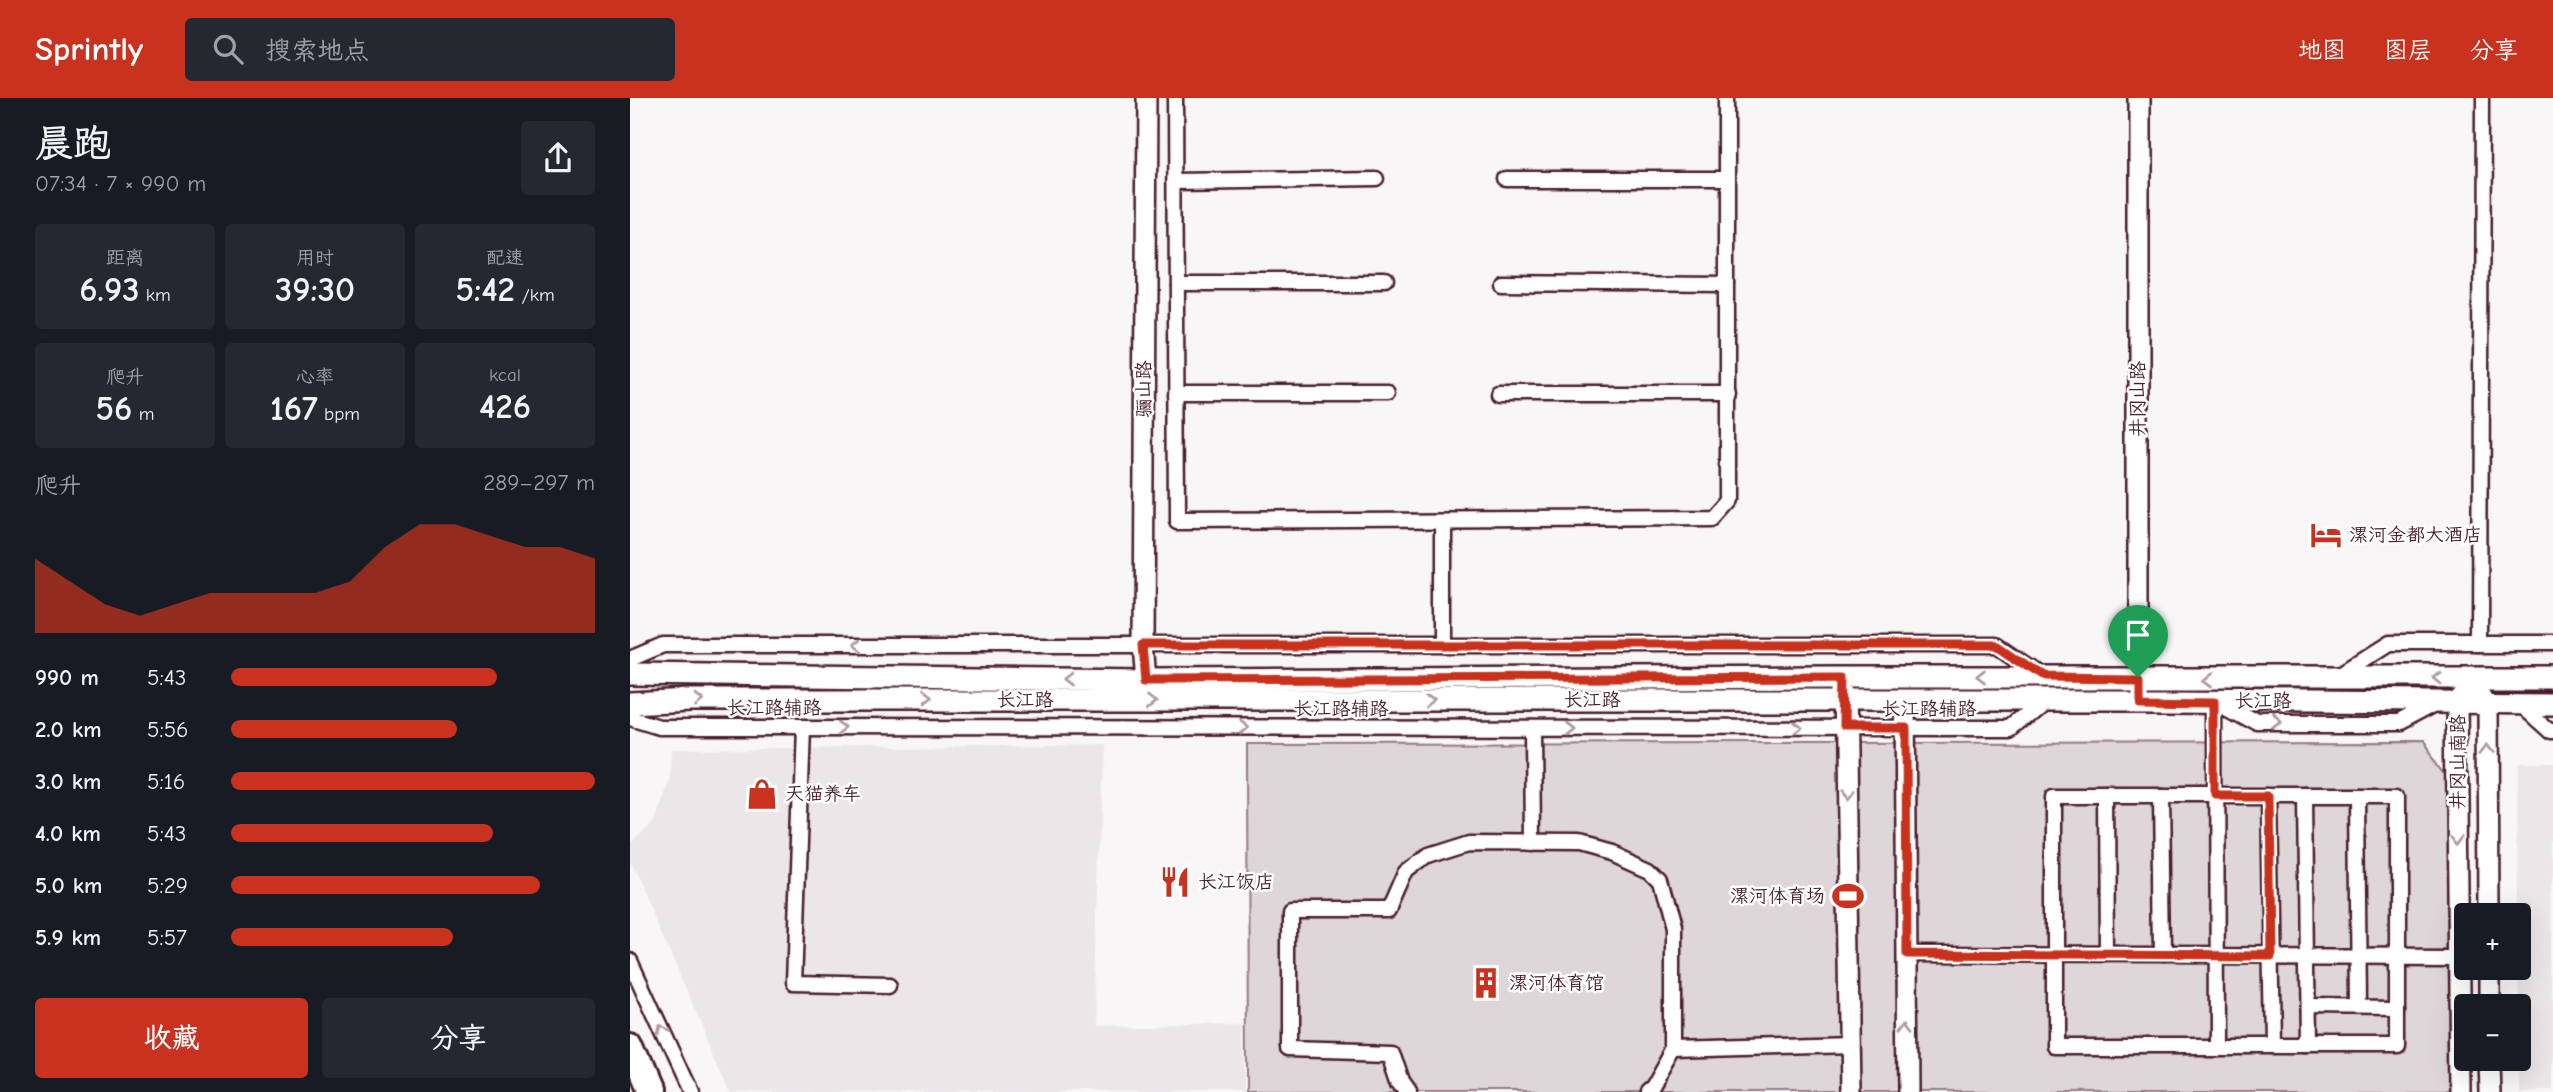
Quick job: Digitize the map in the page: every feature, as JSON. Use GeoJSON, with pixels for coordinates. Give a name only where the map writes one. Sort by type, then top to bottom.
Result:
{"type":"FeatureCollection","features":[{"type":"Feature","properties":{"kind":"highway"},"geometry":{"type":"LineString","coordinates":[[630,1048],[649,1092]]}},
{"type":"Feature","properties":{"kind":"main road"},"geometry":{"type":"LineString","coordinates":[[630,661],[657,676]]}},
{"type":"Feature","properties":{"kind":"main road","name":"长江路"},"geometry":{"type":"LineString","coordinates":[[630,674],[1146,680],[2553,677]]}},
{"type":"Feature","properties":{"kind":"main road","name":"长江路"},"geometry":{"type":"LineString","coordinates":[[630,703],[689,700],[2138,700],[2553,703]]}},
{"type":"Feature","properties":{"kind":"main road"},"geometry":{"type":"LineString","coordinates":[[630,717],[656,702]]}},
{"type":"Feature","properties":{"kind":"street","name":"骊山路"},"geometry":{"type":"LineString","coordinates":[[1146,98],[1143,645],[1146,680]]}},
{"type":"Feature","properties":{"kind":"street"},"geometry":{"type":"LineString","coordinates":[[1175,98],[1177,521],[1712,518],[1727,501],[1727,98]]}},
{"type":"Feature","properties":{"kind":"street","name":"井冈山路"},"geometry":{"type":"LineString","coordinates":[[2138,98],[2138,700]]}},
{"type":"Feature","properties":{"kind":"street"},"geometry":{"type":"LineString","coordinates":[[2480,644],[2482,98]]}},
{"type":"Feature","properties":{"kind":"street"},"geometry":{"type":"LineString","coordinates":[[1176,181],[1377,178]]}},
{"type":"Feature","properties":{"kind":"street"},"geometry":{"type":"LineString","coordinates":[[1507,179],[1727,179]]}},
{"type":"Feature","properties":{"kind":"street"},"geometry":{"type":"LineString","coordinates":[[1176,283],[1384,283]]}},
{"type":"Feature","properties":{"kind":"street"},"geometry":{"type":"LineString","coordinates":[[1501,283],[1727,285]]}},
{"type":"Feature","properties":{"kind":"street"},"geometry":{"type":"LineString","coordinates":[[1176,393],[1388,393]]}},
{"type":"Feature","properties":{"kind":"street"},"geometry":{"type":"LineString","coordinates":[[1498,394],[1728,394]]}},
{"type":"Feature","properties":{"kind":"street"},"geometry":{"type":"LineString","coordinates":[[1442,520],[1442,645]]}},
{"type":"Feature","properties":{"kind":"street"},"geometry":{"type":"LineString","coordinates":[[2333,678],[2388,644],[2553,644]]}},
{"type":"Feature","properties":{"kind":"street"},"geometry":{"type":"LineString","coordinates":[[630,661],[663,645],[1997,645],[2042,676]]}},
{"type":"Feature","properties":{"kind":"street"},"geometry":{"type":"LineString","coordinates":[[1845,677],[1851,1092]]}},
{"type":"Feature","properties":{"kind":"street","name":"井冈山南路"},"geometry":{"type":"LineString","coordinates":[[2457,903],[2448,702],[2474,678],[2488,703],[2489,903]]}},
{"type":"Feature","properties":{"kind":"street"},"geometry":{"type":"LineString","coordinates":[[1905,701],[1908,1092]]}},
{"type":"Feature","properties":{"kind":"street","name":"长江路辅路"},"geometry":{"type":"LineString","coordinates":[[630,717],[659,727],[2011,728],[2044,701]]}},
{"type":"Feature","properties":{"kind":"street"},"geometry":{"type":"LineString","coordinates":[[2215,701],[2216,1046]]}},
{"type":"Feature","properties":{"kind":"street"},"geometry":{"type":"LineString","coordinates":[[2518,702],[2549,730],[2553,730]]}},
{"type":"Feature","properties":{"kind":"street"},"geometry":{"type":"LineString","coordinates":[[802,727],[793,983],[890,985]]}},
{"type":"Feature","properties":{"kind":"street"},"geometry":{"type":"LineString","coordinates":[[1532,728],[1532,843]]}},
{"type":"Feature","properties":{"kind":"street"},"geometry":{"type":"LineString","coordinates":[[2054,796],[2268,796],[2397,796],[2397,1046],[2054,1046],[2054,796]]}},
{"type":"Feature","properties":{"kind":"street"},"geometry":{"type":"LineString","coordinates":[[2107,796],[2108,955]]}},
{"type":"Feature","properties":{"kind":"street"},"geometry":{"type":"LineString","coordinates":[[2161,796],[2163,955]]}},
{"type":"Feature","properties":{"kind":"street"},"geometry":{"type":"LineString","coordinates":[[2268,796],[2272,1046]]}},
{"type":"Feature","properties":{"kind":"street"},"geometry":{"type":"LineString","coordinates":[[2305,796],[2308,1046]]}},
{"type":"Feature","properties":{"kind":"street"},"geometry":{"type":"LineString","coordinates":[[2357,796],[2359,1007]]}},
{"type":"Feature","properties":{"kind":"street"},"geometry":{"type":"LineString","coordinates":[[1407,1092],[1400,1082],[1390,1052],[1290,1049],[1290,911],[1389,911],[1406,872],[1428,855],[1469,842],[1579,843],[1612,852],[1650,869],[1660,879],[1673,929],[1673,1049],[1651,1088],[1646,1092]]}},
{"type":"Feature","properties":{"kind":"street"},"geometry":{"type":"LineString","coordinates":[[1907,954],[2454,956]]}},
{"type":"Feature","properties":{"kind":"street"},"geometry":{"type":"LineString","coordinates":[[630,961],[690,1092]]}},
{"type":"Feature","properties":{"kind":"street","name":"井冈山南路"},"geometry":{"type":"LineString","coordinates":[[2459,980],[2461,1092]]}},
{"type":"Feature","properties":{"kind":"street"},"geometry":{"type":"LineString","coordinates":[[2308,1007],[2397,1008]]}},
{"type":"Feature","properties":{"kind":"street"},"geometry":{"type":"LineString","coordinates":[[1673,1049],[1850,1044]]}},
{"type":"Feature","properties":{"kind":"street"},"geometry":{"type":"LineString","coordinates":[[2489,1071],[2490,1092]]}},
{"type":"Feature","properties":{"kind":"shaded area","name":"漯河体育场"},"geometry":{"type":"Polygon","coordinates":[[[2423,742],[2447,771],[2451,1092],[1248,1092],[1247,744],[2423,742]]]}},
{"type":"Feature","properties":{"kind":"shaded area"},"geometry":{"type":"Polygon","coordinates":[[[1102,745],[1094,1026],[1245,1023],[1245,1092],[731,1092],[630,862],[630,847],[656,823],[670,779],[671,749],[1102,745]]]}},
{"type":"Feature","properties":{"kind":"shaded area"},"geometry":{"type":"Polygon","coordinates":[[[2517,765],[2553,765],[2553,1092],[2519,1092],[2519,1071],[2531,1071],[2531,994],[2518,994],[2518,980],[2531,980],[2531,903],[2518,903],[2517,765]]]}},
{"type":"Feature","properties":{"kind":"place","name":"漯河金都大酒店"},"geometry":{"type":"Point","coordinates":[2326,535]}},
{"type":"Feature","properties":{"kind":"place","name":"天猫养车"},"geometry":{"type":"Point","coordinates":[762,794]}},
{"type":"Feature","properties":{"kind":"place","name":"长江饭店"},"geometry":{"type":"Point","coordinates":[1175,882]}},
{"type":"Feature","properties":{"kind":"place","name":"漯河体育场"},"geometry":{"type":"Point","coordinates":[1848,896]}},
{"type":"Feature","properties":{"kind":"place","name":"漯河体育馆"},"geometry":{"type":"Point","coordinates":[1486,983]}},
{"type":"Feature","properties":{"kind":"route"},"geometry":{"type":"LineString","coordinates":[[1143,645],[1997,645],[2042,676],[2138,677],[2138,700],[2215,701],[2215,796],[2268,796],[2270,956],[1907,954],[1906,728],[1844,728],[1845,677],[1146,680],[1143,645]]}}]}
